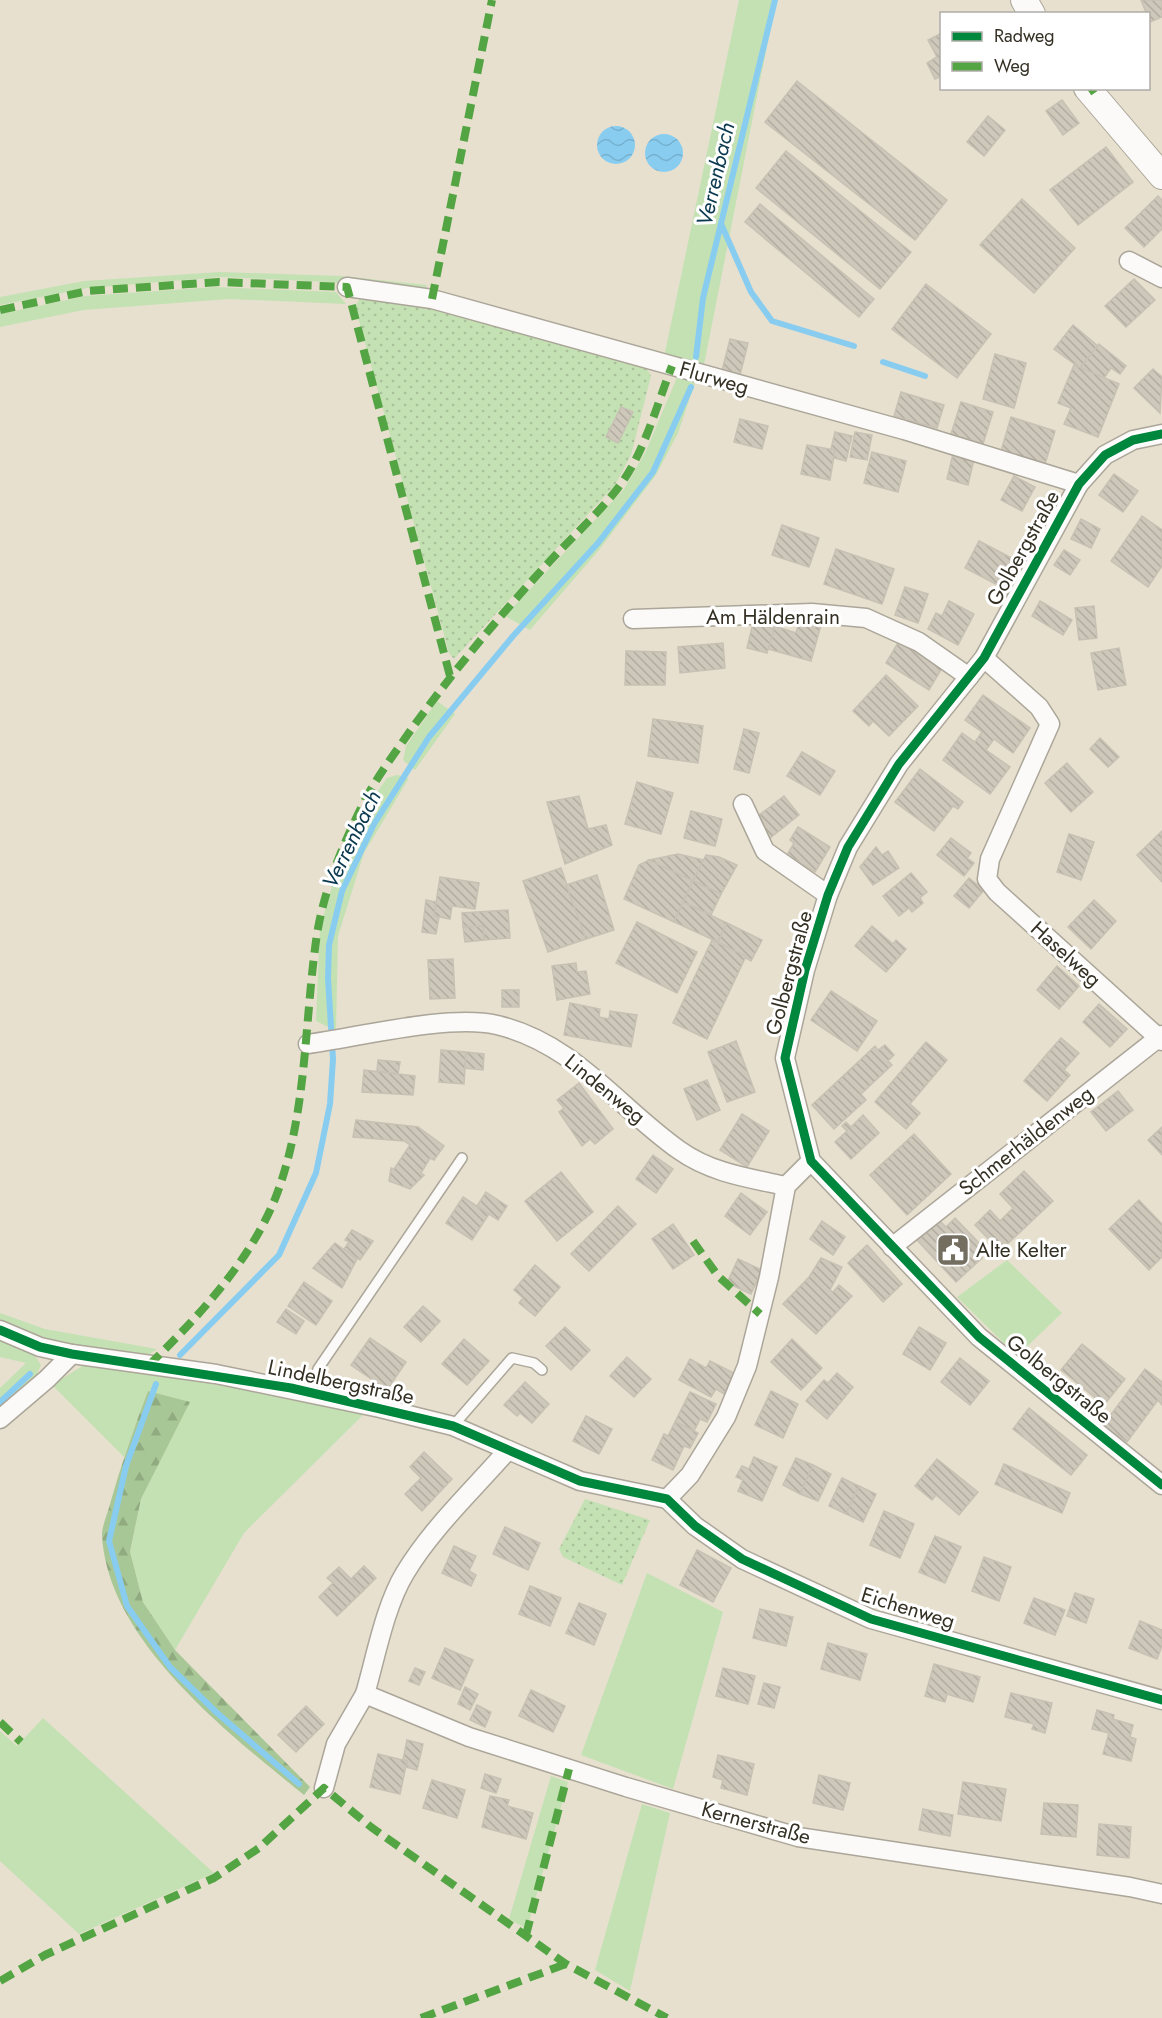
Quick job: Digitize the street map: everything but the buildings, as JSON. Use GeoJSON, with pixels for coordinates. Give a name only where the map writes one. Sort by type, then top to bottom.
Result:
{"type":"FeatureCollection","features":[{"type":"Feature","properties":{"kind":"street"},"geometry":{"type":"LineString","coordinates":[[1089,90],[1162,176]]}},
{"type":"Feature","properties":{"kind":"street"},"geometry":{"type":"LineString","coordinates":[[1129,261],[1162,278]]}},
{"type":"Feature","properties":{"kind":"street","name":"Flurweg"},"geometry":{"type":"LineString","coordinates":[[347,287],[432,299],[904,430],[1079,484]]}},
{"type":"Feature","properties":{"kind":"street","name":"Golbergstraße"},"geometry":{"type":"LineString","coordinates":[[1162,434],[1133,441],[1105,456],[1079,484],[984,658],[899,764],[848,847],[828,895],[805,970],[785,1058],[791,1091],[811,1161],[979,1337],[1162,1485]]}},
{"type":"Feature","properties":{"kind":"street","name":"Am Häldenrain"},"geometry":{"type":"LineString","coordinates":[[633,620],[812,613],[866,618],[919,642],[969,677]]}},
{"type":"Feature","properties":{"kind":"street","name":"Haselweg"},"geometry":{"type":"LineString","coordinates":[[984,658],[1039,707],[1050,724],[990,859],[987,879],[997,892],[1161,1038]]}},
{"type":"Feature","properties":{"kind":"street"},"geometry":{"type":"LineString","coordinates":[[743,804],[765,851],[828,895]]}},
{"type":"Feature","properties":{"kind":"street","name":"Lindenweg"},"geometry":{"type":"LineString","coordinates":[[308,1044],[456,1022],[497,1025],[534,1037],[582,1066],[680,1151],[720,1172],[786,1186]]}},
{"type":"Feature","properties":{"kind":"street","name":"Schmerhäldenweg"},"geometry":{"type":"LineString","coordinates":[[892,1247],[1161,1038]]}},
{"type":"Feature","properties":{"kind":"street"},"geometry":{"type":"LineString","coordinates":[[667,1499],[690,1474],[710,1446],[726,1417],[747,1366],[769,1277],[786,1186],[811,1161]]}},
{"type":"Feature","properties":{"kind":"street","name":"Lindelbergstraße"},"geometry":{"type":"LineString","coordinates":[[0,1330],[40,1347],[72,1354],[216,1374],[311,1392],[453,1426],[579,1481],[667,1499]]}},
{"type":"Feature","properties":{"kind":"street"},"geometry":{"type":"LineString","coordinates":[[0,1419],[47,1380],[72,1354]]}},
{"type":"Feature","properties":{"kind":"street"},"geometry":{"type":"LineString","coordinates":[[324,1788],[336,1744],[365,1694],[385,1624],[405,1574],[431,1538],[508,1450]]}},
{"type":"Feature","properties":{"kind":"street","name":"Eichenweg"},"geometry":{"type":"LineString","coordinates":[[667,1499],[695,1526],[742,1559],[871,1619],[1162,1700]]}},
{"type":"Feature","properties":{"kind":"street","name":"Kernerstraße"},"geometry":{"type":"LineString","coordinates":[[365,1694],[469,1737],[626,1787],[798,1837],[1130,1887],[1162,1894]]}},
{"type":"Feature","properties":{"kind":"lane","name":"Lindelbergstraße"},"geometry":{"type":"LineString","coordinates":[[311,1392],[318,1369],[462,1158]]}},
{"type":"Feature","properties":{"kind":"lane"},"geometry":{"type":"LineString","coordinates":[[453,1426],[512,1358],[534,1363],[542,1370]]}},
{"type":"Feature","properties":{"kind":"green space"},"geometry":{"type":"Polygon","coordinates":[[[739,0],[776,0],[703,370],[664,357],[739,0]]]}},
{"type":"Feature","properties":{"kind":"green space"},"geometry":{"type":"Polygon","coordinates":[[[220,272],[341,276],[427,285],[420,293],[349,283],[221,277],[87,288],[0,305],[0,297],[84,281],[220,272]]]}},
{"type":"Feature","properties":{"kind":"green space"},"geometry":{"type":"Polygon","coordinates":[[[215,287],[336,292],[346,304],[229,299],[84,310],[0,327],[0,314],[86,296],[215,287]]]}},
{"type":"Feature","properties":{"kind":"green space"},"geometry":{"type":"Polygon","coordinates":[[[362,295],[425,303],[644,363],[651,376],[631,455],[615,485],[454,659],[449,653],[355,306],[362,295]]]}},
{"type":"Feature","properties":{"kind":"green space"},"geometry":{"type":"Polygon","coordinates":[[[678,375],[696,380],[678,433],[656,475],[599,550],[530,630],[505,616],[624,489],[646,451],[678,375]]]}},
{"type":"Feature","properties":{"kind":"green space"},"geometry":{"type":"Polygon","coordinates":[[[437,701],[455,714],[415,770],[403,760],[406,746],[437,701]]]}},
{"type":"Feature","properties":{"kind":"green space"},"geometry":{"type":"Polygon","coordinates":[[[397,775],[409,778],[364,853],[338,936],[336,1031],[316,1021],[320,928],[333,883],[368,805],[387,778],[397,775]]]}},
{"type":"Feature","properties":{"kind":"green space"},"geometry":{"type":"Polygon","coordinates":[[[1007,1260],[1062,1313],[1017,1356],[957,1297],[1007,1260]]]}},
{"type":"Feature","properties":{"kind":"green space"},"geometry":{"type":"Polygon","coordinates":[[[0,1313],[45,1329],[157,1349],[144,1358],[42,1340],[0,1322],[0,1313]]]}},
{"type":"Feature","properties":{"kind":"green space"},"geometry":{"type":"Polygon","coordinates":[[[0,1338],[32,1351],[41,1365],[35,1379],[0,1410],[0,1388],[26,1363],[0,1357],[0,1338]]]}},
{"type":"Feature","properties":{"kind":"green space"},"geometry":{"type":"Polygon","coordinates":[[[84,1365],[206,1379],[363,1415],[244,1533],[175,1650],[143,1602],[130,1553],[141,1499],[189,1403],[148,1391],[124,1457],[52,1385],[84,1365]]]}},
{"type":"Feature","properties":{"kind":"green space"},"geometry":{"type":"Polygon","coordinates":[[[148,1391],[190,1402],[141,1499],[130,1552],[143,1602],[175,1650],[310,1787],[304,1795],[241,1743],[176,1681],[148,1647],[125,1611],[109,1574],[102,1535],[103,1527],[148,1391]]]}},
{"type":"Feature","properties":{"kind":"green space"},"geometry":{"type":"Polygon","coordinates":[[[585,1499],[650,1520],[622,1585],[563,1557],[559,1549],[585,1499]]]}},
{"type":"Feature","properties":{"kind":"green space"},"geometry":{"type":"Polygon","coordinates":[[[647,1573],[723,1612],[673,1789],[581,1755],[647,1573]]]}},
{"type":"Feature","properties":{"kind":"green space"},"geometry":{"type":"Polygon","coordinates":[[[43,1718],[214,1873],[79,1934],[0,1861],[0,1731],[17,1746],[43,1718]]]}},
{"type":"Feature","properties":{"kind":"green space"},"geometry":{"type":"Polygon","coordinates":[[[551,1776],[568,1782],[527,1929],[509,1919],[551,1776]]]}},
{"type":"Feature","properties":{"kind":"green space"},"geometry":{"type":"Polygon","coordinates":[[[642,1804],[670,1813],[630,1991],[595,1970],[642,1804]]]}},
{"type":"Feature","properties":{"kind":"water"},"geometry":{"type":"Polygon","coordinates":[[[616,126],[629,132],[635,145],[629,158],[616,164],[603,158],[597,145],[603,132],[616,126]]]}},
{"type":"Feature","properties":{"kind":"water"},"geometry":{"type":"Polygon","coordinates":[[[664,134],[677,140],[683,153],[677,166],[664,172],[651,166],[645,153],[651,140],[664,134]]]}},
{"type":"Feature","properties":{"kind":"waterway","name":"Verrenbach"},"geometry":{"type":"LineString","coordinates":[[696,357],[703,298],[775,0]]}},
{"type":"Feature","properties":{"kind":"waterway"},"geometry":{"type":"LineString","coordinates":[[722,226],[751,292],[772,321],[854,346]]}},
{"type":"Feature","properties":{"kind":"waterway"},"geometry":{"type":"LineString","coordinates":[[883,362],[925,376]]}},
{"type":"Feature","properties":{"kind":"waterway","name":"Verrenbach"},"geometry":{"type":"LineString","coordinates":[[180,1355],[279,1255],[316,1173],[330,1104],[333,1059],[328,978],[329,945],[342,891],[374,824],[429,737],[513,636],[598,543],[653,472],[691,387]]}},
{"type":"Feature","properties":{"kind":"waterway","name":"Verrenbach"},"geometry":{"type":"LineString","coordinates":[[0,1402],[30,1374]]}},
{"type":"Feature","properties":{"kind":"waterway"},"geometry":{"type":"LineString","coordinates":[[156,1384],[126,1466],[109,1541],[127,1606],[170,1667],[216,1712],[299,1784]]}},
{"type":"Feature","properties":{"kind":"marked path"},"geometry":{"type":"LineString","coordinates":[[432,299],[492,0]]}},
{"type":"Feature","properties":{"kind":"marked path"},"geometry":{"type":"LineString","coordinates":[[0,310],[88,291],[219,282],[347,287],[450,676]]}},
{"type":"Feature","properties":{"kind":"marked path"},"geometry":{"type":"LineString","coordinates":[[149,1365],[203,1309],[236,1267],[264,1223],[275,1199],[285,1168],[299,1104],[319,924],[327,891],[339,858],[366,799],[413,727],[496,621],[618,488],[642,445],[672,366]]}},
{"type":"Feature","properties":{"kind":"marked path"},"geometry":{"type":"LineString","coordinates":[[693,1241],[718,1276],[760,1314]]}},
{"type":"Feature","properties":{"kind":"marked path"},"geometry":{"type":"LineString","coordinates":[[0,1722],[21,1742]]}},
{"type":"Feature","properties":{"kind":"marked path"},"geometry":{"type":"LineString","coordinates":[[526,1935],[569,1769]]}},
{"type":"Feature","properties":{"kind":"marked path"},"geometry":{"type":"LineString","coordinates":[[0,1981],[45,1955],[214,1878],[259,1848],[324,1788],[371,1827],[566,1964],[667,2018]]}},
{"type":"Feature","properties":{"kind":"marked path"},"geometry":{"type":"LineString","coordinates":[[421,2018],[566,1964]]}},
{"type":"Feature","properties":{"kind":"cycle path"},"geometry":{"type":"LineString","coordinates":[[1162,434],[1133,440],[1105,455],[1079,484],[984,658],[899,764],[848,847],[828,895],[805,970],[785,1058],[811,1161],[979,1337],[1162,1485]]}},
{"type":"Feature","properties":{"kind":"cycle path"},"geometry":{"type":"LineString","coordinates":[[0,1330],[40,1347],[72,1354],[291,1388],[453,1426],[580,1481],[667,1499],[695,1526],[742,1559],[871,1619],[1162,1700]]}},
{"type":"Feature","properties":{"kind":"place","name":"Alte Kelter"},"geometry":{"type":"Point","coordinates":[953,1250]}}]}
